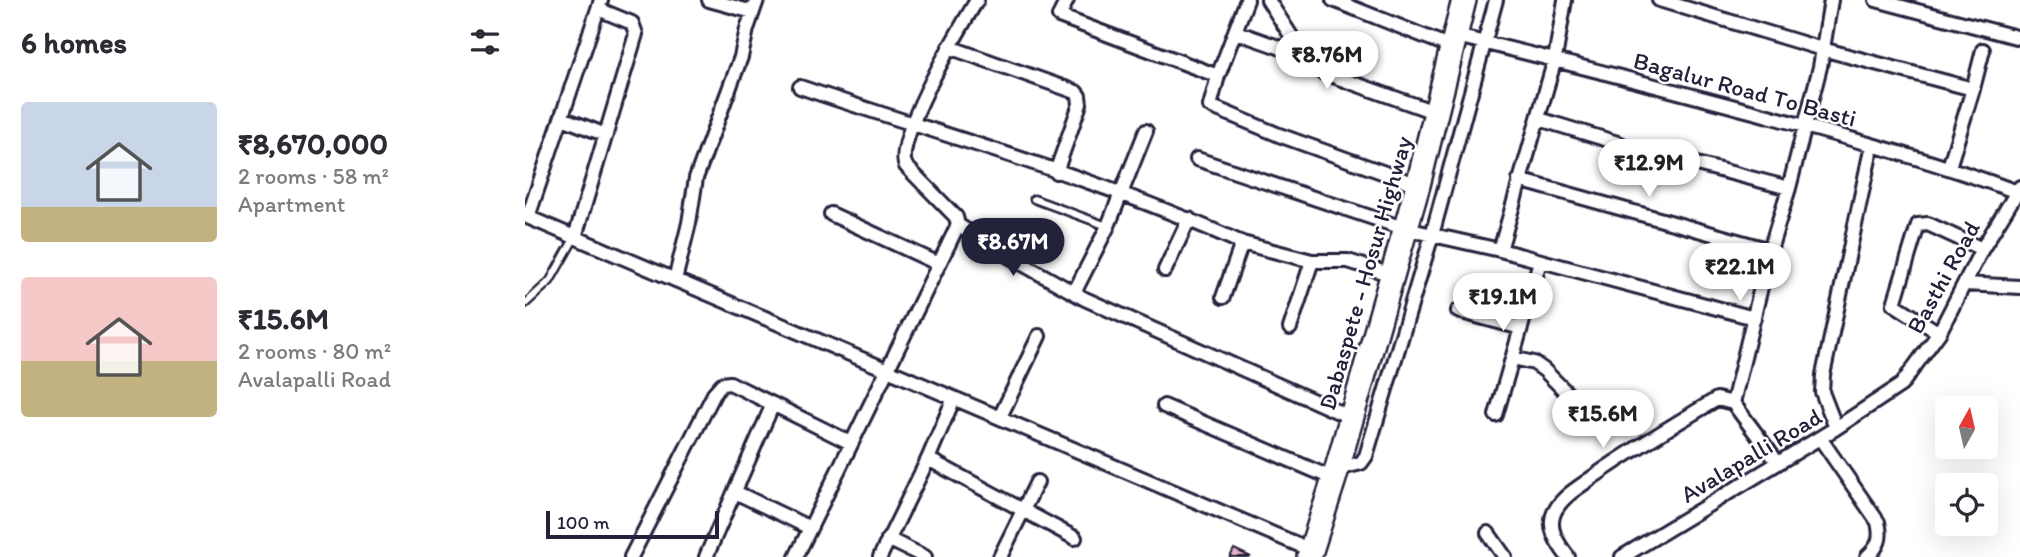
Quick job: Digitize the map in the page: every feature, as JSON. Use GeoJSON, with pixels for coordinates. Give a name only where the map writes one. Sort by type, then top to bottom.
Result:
{"type":"FeatureCollection","features":[{"type":"Feature","properties":{"kind":"highway","name":"Dabaspete - Hosur Highway"},"geometry":{"type":"LineString","coordinates":[[1310,554],[1336,474],[1418,186],[1464,0]]}},
{"type":"Feature","properties":{"kind":"street"},"geometry":{"type":"LineString","coordinates":[[675,279],[689,223],[695,178],[741,57],[755,6],[709,0]]}},
{"type":"Feature","properties":{"kind":"street"},"geometry":{"type":"LineString","coordinates":[[796,557],[958,225],[956,218],[903,161],[911,124],[949,47],[977,0]]}},
{"type":"Feature","properties":{"kind":"street"},"geometry":{"type":"LineString","coordinates":[[1067,0],[1059,16],[1218,76]]}},
{"type":"Feature","properties":{"kind":"street"},"geometry":{"type":"LineString","coordinates":[[1247,0],[1218,76],[1210,106],[1279,135],[1418,186]]}},
{"type":"Feature","properties":{"kind":"street"},"geometry":{"type":"LineString","coordinates":[[1268,0],[1304,56],[1322,72],[1437,113]]}},
{"type":"Feature","properties":{"kind":"street","name":"Bagalur Road To Basti"},"geometry":{"type":"LineString","coordinates":[[1333,0],[1455,42],[1486,43],[1555,59],[1805,126],[2019,190]]}},
{"type":"Feature","properties":{"kind":"street"},"geometry":{"type":"LineString","coordinates":[[1164,406],[1336,474],[1361,463],[1366,456],[1432,235],[1496,0]]}},
{"type":"Feature","properties":{"kind":"street"},"geometry":{"type":"LineString","coordinates":[[1500,250],[1555,59],[1565,0]]}},
{"type":"Feature","properties":{"kind":"street"},"geometry":{"type":"LineString","coordinates":[[1659,0],[1822,49],[1973,89]]}},
{"type":"Feature","properties":{"kind":"street"},"geometry":{"type":"LineString","coordinates":[[1733,403],[1770,250],[1805,126],[1831,0]]}},
{"type":"Feature","properties":{"kind":"street"},"geometry":{"type":"LineString","coordinates":[[1877,0],[2020,38]]}},
{"type":"Feature","properties":{"kind":"street"},"geometry":{"type":"LineString","coordinates":[[575,237],[636,34],[632,23],[599,4],[562,118],[526,216],[575,237],[887,369],[954,398],[1000,417],[1310,554]]}},
{"type":"Feature","properties":{"kind":"street"},"geometry":{"type":"LineString","coordinates":[[1236,32],[1304,56]]}},
{"type":"Feature","properties":{"kind":"street"},"geometry":{"type":"LineString","coordinates":[[949,47],[1076,92],[1080,104],[1056,172]]}},
{"type":"Feature","properties":{"kind":"street"},"geometry":{"type":"LineString","coordinates":[[1949,167],[1983,50]]}},
{"type":"Feature","properties":{"kind":"street"},"geometry":{"type":"LineString","coordinates":[[800,87],[1119,194],[1189,219],[1242,243],[1312,261],[1347,261],[1392,275]]}},
{"type":"Feature","properties":{"kind":"street"},"geometry":{"type":"LineString","coordinates":[[562,118],[606,135]]}},
{"type":"Feature","properties":{"kind":"street"},"geometry":{"type":"LineString","coordinates":[[1539,120],[1622,144]]}},
{"type":"Feature","properties":{"kind":"street"},"geometry":{"type":"LineString","coordinates":[[1074,293],[1108,226],[1146,131]]}},
{"type":"Feature","properties":{"kind":"street"},"geometry":{"type":"LineString","coordinates":[[1836,428],[1822,392],[1823,375],[1872,145]]}},
{"type":"Feature","properties":{"kind":"street"},"geometry":{"type":"LineString","coordinates":[[1196,159],[1406,229],[1500,250],[1754,318]]}},
{"type":"Feature","properties":{"kind":"street"},"geometry":{"type":"LineString","coordinates":[[1689,162],[1789,188]]}},
{"type":"Feature","properties":{"kind":"street"},"geometry":{"type":"LineString","coordinates":[[1519,180],[1770,250]]}},
{"type":"Feature","properties":{"kind":"street","name":"Basthi Road"},"geometry":{"type":"LineString","coordinates":[[1901,386],[1939,333],[1982,249],[2019,190]]}},
{"type":"Feature","properties":{"kind":"street"},"geometry":{"type":"LineString","coordinates":[[831,214],[939,264]]}},
{"type":"Feature","properties":{"kind":"street"},"geometry":{"type":"LineString","coordinates":[[1165,270],[1189,219]]}},
{"type":"Feature","properties":{"kind":"street"},"geometry":{"type":"LineString","coordinates":[[1939,333],[1894,304],[1918,225],[1928,224],[1982,249]]}},
{"type":"Feature","properties":{"kind":"street"},"geometry":{"type":"LineString","coordinates":[[958,225],[1074,293],[1352,418]]}},
{"type":"Feature","properties":{"kind":"street"},"geometry":{"type":"LineString","coordinates":[[1223,297],[1242,243]]}},
{"type":"Feature","properties":{"kind":"street"},"geometry":{"type":"LineString","coordinates":[[1290,328],[1312,261]]}},
{"type":"Feature","properties":{"kind":"street"},"geometry":{"type":"LineString","coordinates":[[1496,415],[1541,261]]}},
{"type":"Feature","properties":{"kind":"street"},"geometry":{"type":"LineString","coordinates":[[1965,284],[2020,287]]}},
{"type":"Feature","properties":{"kind":"street"},"geometry":{"type":"LineString","coordinates":[[1458,311],[1521,328]]}},
{"type":"Feature","properties":{"kind":"street"},"geometry":{"type":"LineString","coordinates":[[1000,417],[1039,336]]}},
{"type":"Feature","properties":{"kind":"street"},"geometry":{"type":"LineString","coordinates":[[1513,358],[1534,363],[1544,370],[1596,422]]}},
{"type":"Feature","properties":{"kind":"street"},"geometry":{"type":"LineString","coordinates":[[631,557],[715,392],[722,384],[730,383],[851,443]]}},
{"type":"Feature","properties":{"kind":"street","name":"Avalapalli Road"},"geometry":{"type":"LineString","coordinates":[[1622,557],[1901,386]]}},
{"type":"Feature","properties":{"kind":"street"},"geometry":{"type":"LineString","coordinates":[[880,557],[928,459],[954,398]]}},
{"type":"Feature","properties":{"kind":"street"},"geometry":{"type":"LineString","coordinates":[[1568,557],[1554,538],[1552,525],[1555,510],[1571,493],[1630,451],[1717,399],[1733,403],[1777,463]]}},
{"type":"Feature","properties":{"kind":"street"},"geometry":{"type":"LineString","coordinates":[[706,557],[773,404]]}},
{"type":"Feature","properties":{"kind":"street"},"geometry":{"type":"LineString","coordinates":[[1820,438],[1878,522],[1881,534],[1879,552],[1867,557]]}},
{"type":"Feature","properties":{"kind":"street"},"geometry":{"type":"LineString","coordinates":[[928,459],[1075,538]]}},
{"type":"Feature","properties":{"kind":"street"},"geometry":{"type":"LineString","coordinates":[[1000,557],[1037,482]]}},
{"type":"Feature","properties":{"kind":"street"},"geometry":{"type":"LineString","coordinates":[[735,492],[810,528]]}},
{"type":"Feature","properties":{"kind":"street"},"geometry":{"type":"LineString","coordinates":[[1488,533],[1506,557]]}},
{"type":"Feature","properties":{"kind":"street"},"geometry":{"type":"LineString","coordinates":[[888,539],[925,557]]}},
{"type":"Feature","properties":{"kind":"lane"},"geometry":{"type":"LineString","coordinates":[[1034,199],[1108,226]]}},
{"type":"Feature","properties":{"kind":"lane"},"geometry":{"type":"LineString","coordinates":[[525,304],[550,281],[575,237]]}},
{"type":"Feature","properties":{"kind":"building"},"geometry":{"type":"Polygon","coordinates":[[[1234,549],[1251,557],[1230,557],[1234,549]]]}}]}
